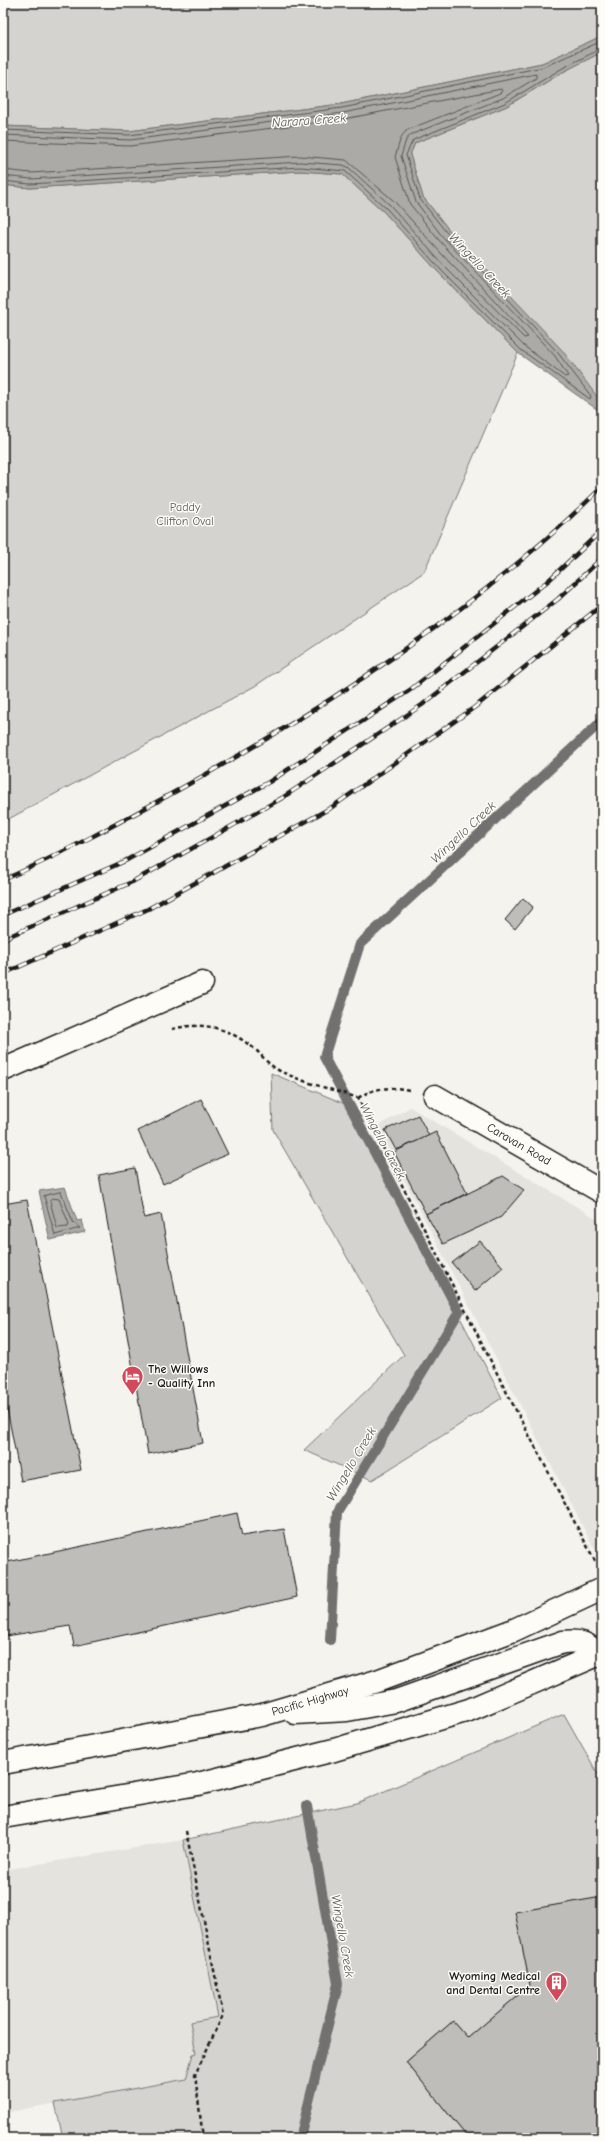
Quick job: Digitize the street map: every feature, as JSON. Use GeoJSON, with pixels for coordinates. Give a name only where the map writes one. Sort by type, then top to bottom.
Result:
{"type":"FeatureCollection","features":[{"type":"Feature","properties":{"kind":"main road"},"geometry":{"type":"LineString","coordinates":[[3,1070],[202,983]]}},
{"type":"Feature","properties":{"kind":"main road","name":"Caravan Road"},"geometry":{"type":"LineString","coordinates":[[435,1096],[602,1192]]}},
{"type":"Feature","properties":{"kind":"main road","name":"Pacific Highway"},"geometry":{"type":"LineString","coordinates":[[3,1763],[262,1714],[377,1681],[429,1663],[514,1630],[602,1589]]}},
{"type":"Feature","properties":{"kind":"main road"},"geometry":{"type":"LineString","coordinates":[[3,1817],[198,1784],[334,1750],[469,1710],[601,1657],[593,1648],[583,1642],[563,1642],[396,1701],[341,1711],[262,1714]]}},
{"type":"Feature","properties":{"kind":"path"},"geometry":{"type":"LineString","coordinates":[[169,1030],[189,1025],[211,1026],[232,1034],[251,1046],[278,1071],[358,1098],[504,1388],[595,1560]]}},
{"type":"Feature","properties":{"kind":"path"},"geometry":{"type":"LineString","coordinates":[[358,1098],[370,1090],[397,1087],[435,1096]]}},
{"type":"Feature","properties":{"kind":"path"},"geometry":{"type":"LineString","coordinates":[[186,1831],[223,2015],[195,2075],[203,2138]]}},
{"type":"Feature","properties":{"kind":"shaded area"},"geometry":{"type":"Polygon","coordinates":[[[410,1107],[602,1222],[602,1545],[595,1550],[377,1127],[410,1107]]]}},
{"type":"Feature","properties":{"kind":"shaded area"},"geometry":{"type":"Polygon","coordinates":[[[183,1840],[218,2017],[196,2053],[193,2054],[186,2079],[3,2113],[3,1870],[183,1840]]]}},
{"type":"Feature","properties":{"kind":"green space"},"geometry":{"type":"Polygon","coordinates":[[[3,3],[602,3],[602,36],[542,63],[341,104],[129,131],[3,126],[3,3]]]}},
{"type":"Feature","properties":{"kind":"green space"},"geometry":{"type":"Polygon","coordinates":[[[602,52],[602,406],[449,230],[423,197],[410,155],[415,143],[507,106],[563,72],[602,52]]]}},
{"type":"Feature","properties":{"kind":"green space","name":"Paddy Clifton Oval"},"geometry":{"type":"Polygon","coordinates":[[[300,171],[342,174],[384,212],[439,273],[518,353],[424,572],[255,686],[3,822],[3,185],[30,188],[300,171]]]}},
{"type":"Feature","properties":{"kind":"green space"},"geometry":{"type":"Polygon","coordinates":[[[271,1073],[350,1106],[502,1398],[372,1480],[304,1450],[404,1355],[273,1130],[271,1073]]]}},
{"type":"Feature","properties":{"kind":"green space"},"geometry":{"type":"Polygon","coordinates":[[[564,1714],[602,1781],[602,1897],[530,1985],[468,2038],[453,2021],[406,2062],[468,2138],[63,2138],[55,2103],[186,2079],[193,2054],[196,2053],[190,2022],[218,2017],[183,1840],[357,1803],[564,1714]]]}},
{"type":"Feature","properties":{"kind":"water","name":"Narara Creek"},"geometry":{"type":"Polygon","coordinates":[[[602,36],[602,52],[563,72],[507,106],[415,143],[410,155],[423,197],[449,230],[562,350],[602,403],[602,413],[518,353],[439,273],[384,212],[342,174],[300,171],[30,188],[3,185],[3,126],[129,131],[341,104],[542,63],[602,36]]]}},
{"type":"Feature","properties":{"kind":"water"},"geometry":{"type":"Polygon","coordinates":[[[65,1187],[77,1221],[82,1220],[85,1232],[50,1240],[39,1191],[65,1187]]]}},
{"type":"Feature","properties":{"kind":"building"},"geometry":{"type":"Polygon","coordinates":[[[523,898],[533,907],[515,929],[505,920],[523,898]]]}},
{"type":"Feature","properties":{"kind":"building"},"geometry":{"type":"Polygon","coordinates":[[[201,1099],[228,1154],[163,1184],[138,1131],[201,1099]]]}},
{"type":"Feature","properties":{"kind":"building"},"geometry":{"type":"Polygon","coordinates":[[[418,1115],[429,1136],[396,1150],[385,1130],[418,1115]]]}},
{"type":"Feature","properties":{"kind":"building"},"geometry":{"type":"Polygon","coordinates":[[[436,1132],[467,1193],[426,1214],[394,1152],[436,1132]]]}},
{"type":"Feature","properties":{"kind":"building"},"geometry":{"type":"Polygon","coordinates":[[[135,1168],[144,1218],[161,1214],[203,1443],[148,1454],[99,1175],[135,1168]]]}},
{"type":"Feature","properties":{"kind":"building"},"geometry":{"type":"Polygon","coordinates":[[[503,1176],[524,1190],[501,1217],[443,1244],[426,1214],[503,1176]]]}},
{"type":"Feature","properties":{"kind":"building"},"geometry":{"type":"Polygon","coordinates":[[[27,1200],[81,1470],[21,1481],[3,1388],[3,1204],[27,1200]]]}},
{"type":"Feature","properties":{"kind":"building"},"geometry":{"type":"Polygon","coordinates":[[[480,1241],[503,1267],[475,1291],[452,1263],[480,1241]]]}},
{"type":"Feature","properties":{"kind":"building"},"geometry":{"type":"Polygon","coordinates":[[[237,1513],[242,1536],[284,1529],[297,1597],[74,1646],[70,1626],[6,1636],[3,1614],[3,1563],[237,1513]]]}},
{"type":"Feature","properties":{"kind":"building","name":"Wyoming Medical and Dental Centre"},"geometry":{"type":"Polygon","coordinates":[[[602,1897],[602,2138],[468,2138],[406,2062],[453,2021],[468,2038],[530,1985],[515,1912],[602,1897]]]}},
{"type":"Feature","properties":{"kind":"waterway","name":"Wingello Creek"},"geometry":{"type":"LineString","coordinates":[[330,1640],[337,1512],[459,1312],[324,1057],[360,944],[602,721]]}},
{"type":"Feature","properties":{"kind":"waterway","name":"Wingello Creek"},"geometry":{"type":"LineString","coordinates":[[300,2138],[338,1984],[307,1806]]}},
{"type":"Feature","properties":{"kind":"railway"},"geometry":{"type":"LineString","coordinates":[[3,880],[71,848],[180,789],[236,757],[347,688],[454,614],[555,531],[602,487]]}},
{"type":"Feature","properties":{"kind":"railway"},"geometry":{"type":"LineString","coordinates":[[3,915],[125,861],[269,782],[410,690],[549,580],[602,530]]}},
{"type":"Feature","properties":{"kind":"railway"},"geometry":{"type":"LineString","coordinates":[[3,939],[132,882],[282,798],[422,705],[558,599],[602,558]]}},
{"type":"Feature","properties":{"kind":"railway"},"geometry":{"type":"LineString","coordinates":[[3,974],[148,909],[332,807],[475,707],[602,605]]}},
{"type":"Feature","properties":{"kind":"place","name":"The Willows - Quality Inn"},"geometry":{"type":"Point","coordinates":[133,1396]}},
{"type":"Feature","properties":{"kind":"place","name":"Wyoming Medical and Dental Centre"},"geometry":{"type":"Point","coordinates":[556,2002]}}]}
